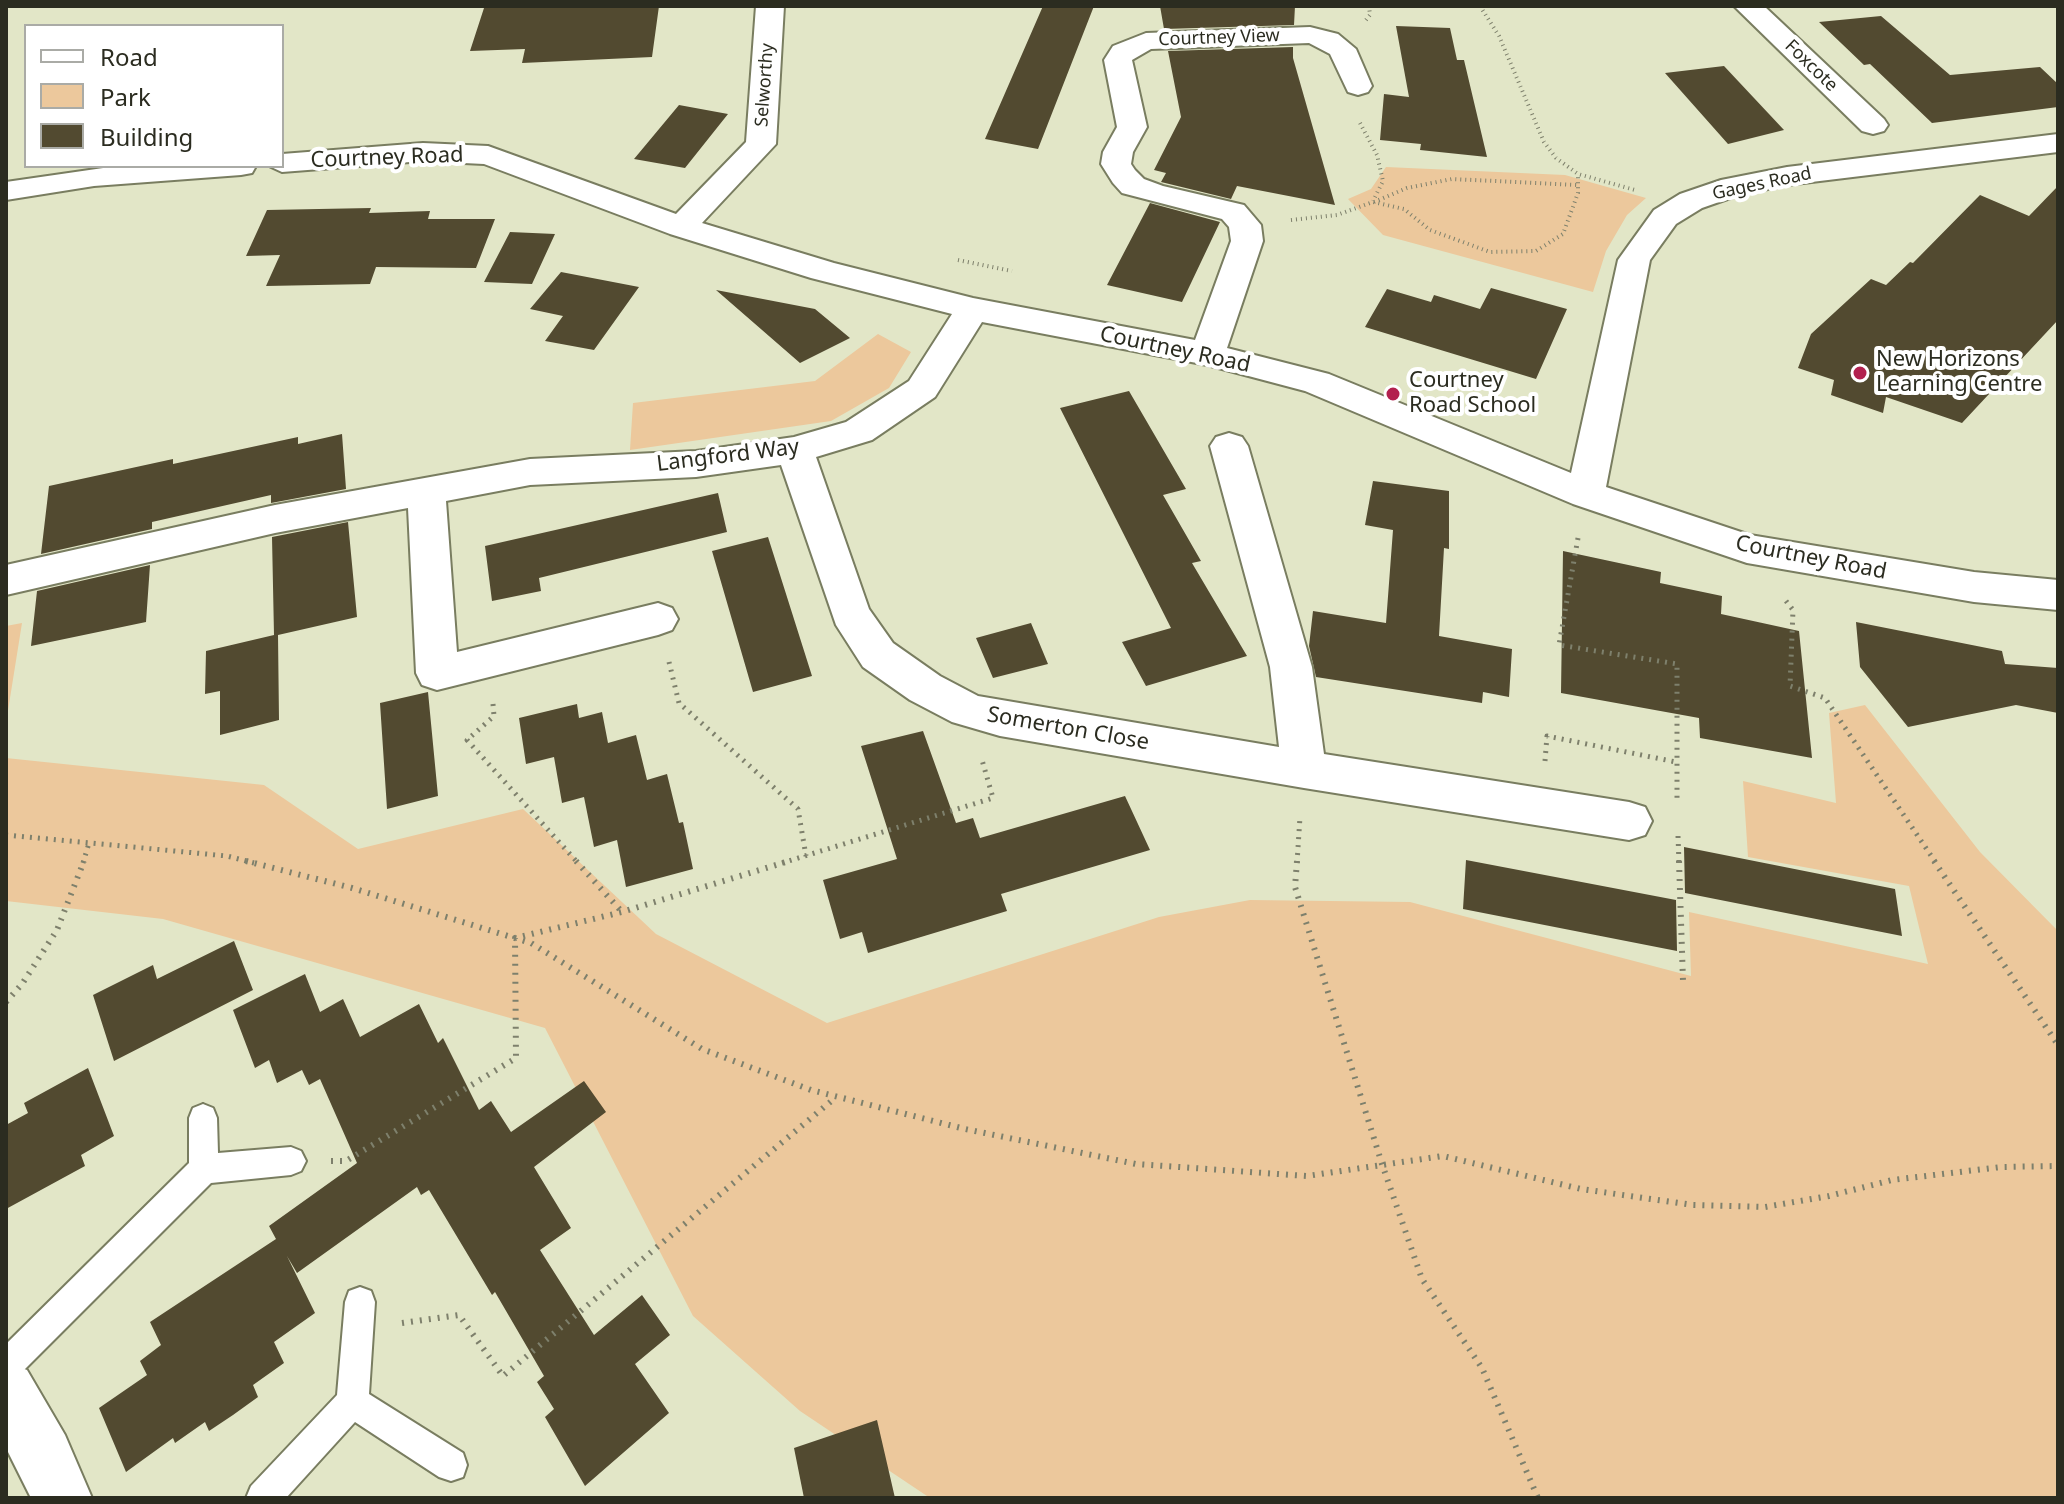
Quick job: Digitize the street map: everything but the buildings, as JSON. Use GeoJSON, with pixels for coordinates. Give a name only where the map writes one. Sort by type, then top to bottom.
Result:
{"type":"FeatureCollection","features":[{"type":"Feature","properties":{"kind":"street","name":"Selworthy"},"geometry":{"type":"LineString","coordinates":[[681,227],[761,144],[770,6]]}},
{"type":"Feature","properties":{"kind":"street","name":"Foxcote"},"geometry":{"type":"LineString","coordinates":[[1748,6],[1873,125]]}},
{"type":"Feature","properties":{"kind":"street","name":"Courtney View"},"geometry":{"type":"LineString","coordinates":[[1245,225],[1233,212],[1153,193],[1133,186],[1124,176],[1116,164],[1118,152],[1132,127],[1118,60],[1123,52],[1146,41],[1173,38],[1310,35],[1328,40],[1342,49],[1358,86]]}},
{"type":"Feature","properties":{"kind":"street","name":"Gages Road"},"geometry":{"type":"LineString","coordinates":[[1586,494],[1634,260],[1665,217],[1691,201],[1732,187],[1787,176],[2058,143]]}},
{"type":"Feature","properties":{"kind":"street","name":"Courtney Road"},"geometry":{"type":"LineString","coordinates":[[284,163],[423,152],[488,155],[681,227],[823,271],[973,309],[1207,354],[1316,382],[1586,494],[1747,549],[1974,587],[2058,595]]}},
{"type":"Feature","properties":{"kind":"street"},"geometry":{"type":"LineString","coordinates":[[6,191],[94,177],[214,168]]}},
{"type":"Feature","properties":{"kind":"street"},"geometry":{"type":"LineString","coordinates":[[1207,354],[1247,241],[1245,225]]}},
{"type":"Feature","properties":{"kind":"street","name":"Langford Way"},"geometry":{"type":"LineString","coordinates":[[6,580],[275,519],[530,472],[696,464],[795,450],[859,431],[922,389],[973,309]]}},
{"type":"Feature","properties":{"kind":"street"},"geometry":{"type":"LineString","coordinates":[[1229,446],[1291,667],[1304,770]]}},
{"type":"Feature","properties":{"kind":"street","name":"Somerton Close"},"geometry":{"type":"LineString","coordinates":[[795,450],[850,614],[878,655],[925,688],[967,710],[1000,719],[1304,770],[1629,821]]}},
{"type":"Feature","properties":{"kind":"street"},"geometry":{"type":"LineString","coordinates":[[426,490],[437,673],[658,619]]}},
{"type":"Feature","properties":{"kind":"street"},"geometry":{"type":"LineString","coordinates":[[6,1391],[44,1456],[62,1498]]}},
{"type":"Feature","properties":{"kind":"lane"},"geometry":{"type":"LineString","coordinates":[[203,1118],[204,1169]]}},
{"type":"Feature","properties":{"kind":"lane"},"geometry":{"type":"LineString","coordinates":[[6,1366],[204,1169],[291,1161]]}},
{"type":"Feature","properties":{"kind":"lane"},"geometry":{"type":"LineString","coordinates":[[263,1498],[352,1402],[359,1316]]}},
{"type":"Feature","properties":{"kind":"lane"},"geometry":{"type":"LineString","coordinates":[[352,1402],[451,1465]]}},
{"type":"Feature","properties":{"kind":"path"},"geometry":{"type":"LineString","coordinates":[[1480,6],[1499,36],[1544,142],[1556,158],[1578,174],[1616,186],[1691,201]]}},
{"type":"Feature","properties":{"kind":"path"},"geometry":{"type":"LineString","coordinates":[[1358,86],[1357,118],[1377,155],[1383,181],[1373,202]]}},
{"type":"Feature","properties":{"kind":"path"},"geometry":{"type":"LineString","coordinates":[[1373,202],[1404,209],[1430,230],[1490,252],[1536,251],[1563,234],[1578,193],[1578,174]]}},
{"type":"Feature","properties":{"kind":"path"},"geometry":{"type":"LineString","coordinates":[[1245,225],[1337,215],[1407,188],[1452,179],[1578,185]]}},
{"type":"Feature","properties":{"kind":"path"},"geometry":{"type":"LineString","coordinates":[[1586,494],[1559,645],[1677,664],[1678,809]]}},
{"type":"Feature","properties":{"kind":"path"},"geometry":{"type":"LineString","coordinates":[[1747,549],[1793,610],[1790,686],[1825,698],[2058,1045]]}},
{"type":"Feature","properties":{"kind":"path"},"geometry":{"type":"LineString","coordinates":[[658,619],[679,703],[798,809],[806,856]]}},
{"type":"Feature","properties":{"kind":"path"},"geometry":{"type":"LineString","coordinates":[[489,661],[494,716],[467,740],[622,912]]}},
{"type":"Feature","properties":{"kind":"path"},"geometry":{"type":"LineString","coordinates":[[515,938],[622,912],[993,798],[967,710]]}},
{"type":"Feature","properties":{"kind":"path"},"geometry":{"type":"LineString","coordinates":[[1304,770],[1295,887],[1382,1164],[1422,1279],[1482,1368],[1538,1498]]}},
{"type":"Feature","properties":{"kind":"path"},"geometry":{"type":"LineString","coordinates":[[1678,824],[1683,981]]}},
{"type":"Feature","properties":{"kind":"path"},"geometry":{"type":"LineString","coordinates":[[6,835],[227,856],[352,888],[531,943],[702,1049],[836,1097],[965,1129],[1136,1164],[1307,1176],[1443,1156],[1581,1189],[1693,1205],[1765,1207],[1829,1196],[1892,1180],[2001,1167],[2058,1166]]}},
{"type":"Feature","properties":{"kind":"path"},"geometry":{"type":"LineString","coordinates":[[6,1002],[22,984],[57,930],[89,843]]}},
{"type":"Feature","properties":{"kind":"path"},"geometry":{"type":"LineString","coordinates":[[291,1161],[346,1161],[516,1058],[515,938]]}},
{"type":"Feature","properties":{"kind":"path"},"geometry":{"type":"LineString","coordinates":[[359,1316],[459,1315],[503,1376],[836,1097]]}},
{"type":"Feature","properties":{"kind":"green space"},"geometry":{"type":"Polygon","coordinates":[[[1386,167],[1565,175],[1646,198],[1627,215],[1606,251],[1593,292],[1383,235],[1348,199],[1371,189],[1386,167]]]}},
{"type":"Feature","properties":{"kind":"green space"},"geometry":{"type":"Polygon","coordinates":[[[878,334],[911,352],[889,388],[831,421],[630,450],[633,403],[815,381],[878,334]]]}},
{"type":"Feature","properties":{"kind":"green space"},"geometry":{"type":"Polygon","coordinates":[[[22,623],[6,723],[6,626],[22,623]]]}},
{"type":"Feature","properties":{"kind":"green space"},"geometry":{"type":"Polygon","coordinates":[[[1865,705],[1980,852],[2058,931],[2058,1498],[930,1498],[800,1411],[693,1316],[545,1028],[163,919],[6,901],[6,758],[264,785],[358,849],[523,809],[656,934],[827,1023],[1159,917],[1250,900],[1410,902],[1691,976],[1689,912],[1928,964],[1909,886],[1748,857],[1743,781],[1836,803],[1829,713],[1865,705]]]}},
{"type":"Feature","properties":{"kind":"place","name":"New Horizons Learning Centre"},"geometry":{"type":"Point","coordinates":[1860,373]}},
{"type":"Feature","properties":{"kind":"place","name":"Courtney Road School"},"geometry":{"type":"Point","coordinates":[1393,394]}}]}
